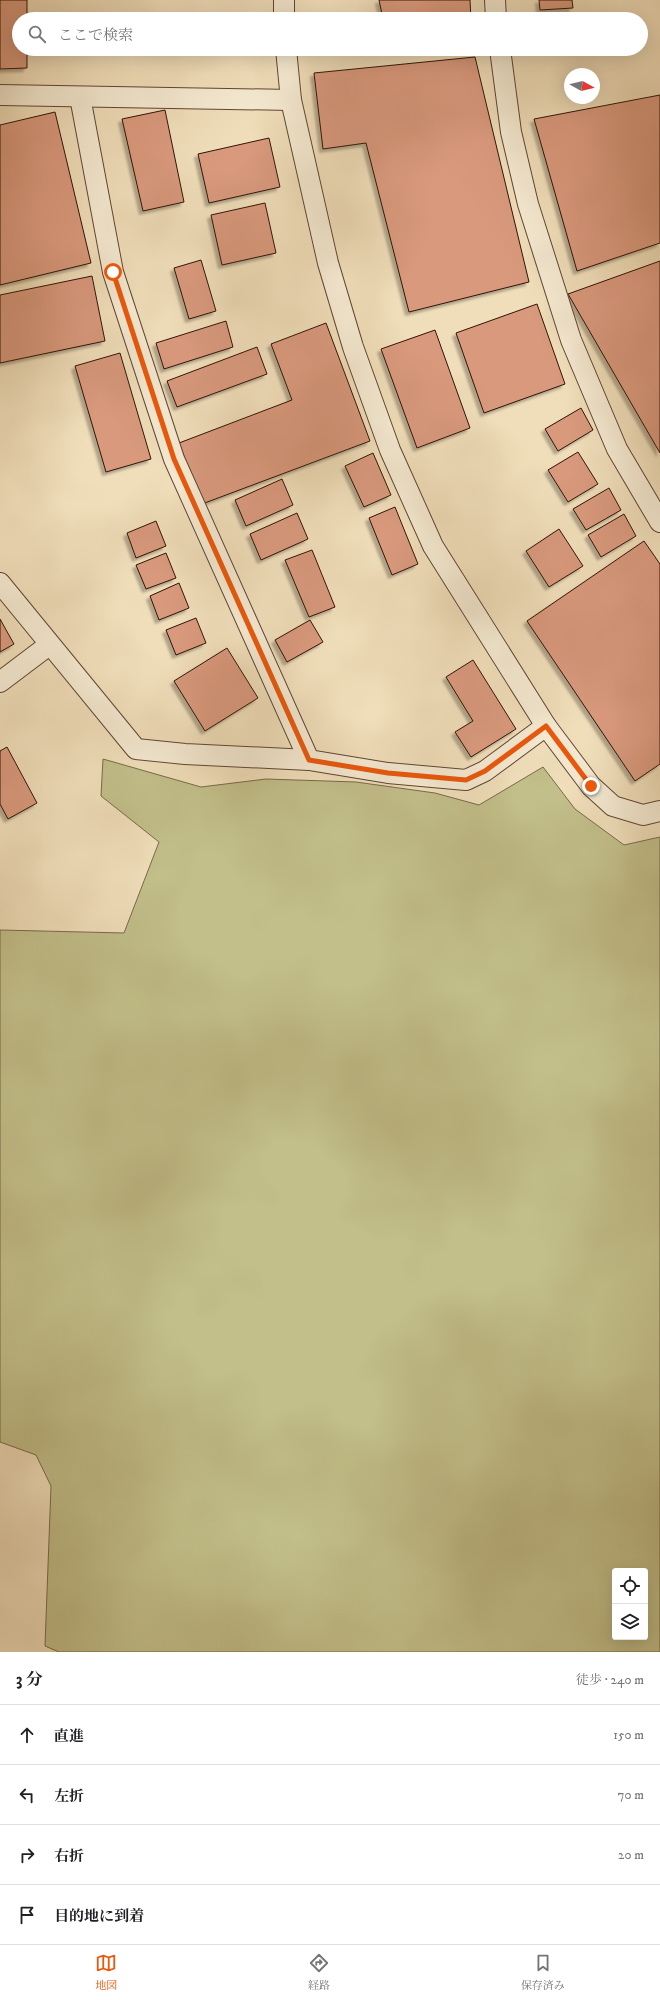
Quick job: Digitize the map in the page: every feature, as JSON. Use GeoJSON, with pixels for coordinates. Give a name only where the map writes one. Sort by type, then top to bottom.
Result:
{"type":"FeatureCollection","features":[{"type":"Feature","properties":{"kind":"street"},"geometry":{"type":"LineString","coordinates":[[284,0],[284,12]]}},
{"type":"Feature","properties":{"kind":"street"},"geometry":{"type":"LineString","coordinates":[[495,0],[496,12]]}},
{"type":"Feature","properties":{"kind":"street"},"geometry":{"type":"LineString","coordinates":[[287,56],[291,100],[328,263],[353,346],[390,450],[433,546],[546,726],[591,786],[613,806],[643,814],[660,811]]}},
{"type":"Feature","properties":{"kind":"street"},"geometry":{"type":"LineString","coordinates":[[501,56],[511,132],[528,204],[572,340],[617,448],[660,522]]}},
{"type":"Feature","properties":{"kind":"street"},"geometry":{"type":"LineString","coordinates":[[0,95],[291,100]]}},
{"type":"Feature","properties":{"kind":"street"},"geometry":{"type":"LineString","coordinates":[[80,96],[113,272],[174,459],[309,760]]}},
{"type":"Feature","properties":{"kind":"street"},"geometry":{"type":"LineString","coordinates":[[0,583],[49,645],[136,749],[186,754],[309,760],[388,773],[466,780],[485,771],[546,726]]}},
{"type":"Feature","properties":{"kind":"street"},"geometry":{"type":"LineString","coordinates":[[0,682],[49,645]]}},
{"type":"Feature","properties":{"kind":"shaded area"},"geometry":{"type":"Polygon","coordinates":[[[103,759],[201,787],[266,779],[356,782],[435,793],[479,805],[543,767],[575,809],[624,845],[660,837],[660,1652],[59,1652],[45,1646],[51,1486],[36,1455],[0,1442],[0,930],[124,933],[159,842],[101,796],[103,759]]]}},
{"type":"Feature","properties":{"kind":"building"},"geometry":{"type":"Polygon","coordinates":[[[0,0],[27,0],[27,12],[12,12],[12,56],[27,56],[27,68],[0,69],[0,0]]]}},
{"type":"Feature","properties":{"kind":"building"},"geometry":{"type":"Polygon","coordinates":[[[379,0],[470,0],[471,12],[382,12],[379,0]]]}},
{"type":"Feature","properties":{"kind":"building"},"geometry":{"type":"Polygon","coordinates":[[[539,0],[572,0],[573,8],[540,10],[539,0]]]}},
{"type":"Feature","properties":{"kind":"building"},"geometry":{"type":"Polygon","coordinates":[[[475,57],[529,282],[409,312],[366,143],[323,149],[314,73],[475,57]]]}},
{"type":"Feature","properties":{"kind":"building"},"geometry":{"type":"Polygon","coordinates":[[[660,95],[660,243],[577,271],[534,119],[660,95]]]}},
{"type":"Feature","properties":{"kind":"building"},"geometry":{"type":"Polygon","coordinates":[[[165,110],[184,202],[143,211],[122,119],[165,110]]]}},
{"type":"Feature","properties":{"kind":"building"},"geometry":{"type":"Polygon","coordinates":[[[55,112],[91,263],[0,285],[0,125],[55,112]]]}},
{"type":"Feature","properties":{"kind":"building"},"geometry":{"type":"Polygon","coordinates":[[[269,138],[280,187],[209,203],[198,154],[269,138]]]}},
{"type":"Feature","properties":{"kind":"building"},"geometry":{"type":"Polygon","coordinates":[[[265,203],[276,253],[222,265],[211,215],[265,203]]]}},
{"type":"Feature","properties":{"kind":"building"},"geometry":{"type":"Polygon","coordinates":[[[201,260],[216,311],[189,319],[174,268],[201,260]]]}},
{"type":"Feature","properties":{"kind":"building"},"geometry":{"type":"Polygon","coordinates":[[[660,261],[660,453],[568,294],[660,261]]]}},
{"type":"Feature","properties":{"kind":"building"},"geometry":{"type":"Polygon","coordinates":[[[92,276],[105,341],[0,363],[0,295],[92,276]]]}},
{"type":"Feature","properties":{"kind":"building"},"geometry":{"type":"Polygon","coordinates":[[[537,304],[565,384],[484,413],[456,333],[537,304]]]}},
{"type":"Feature","properties":{"kind":"building"},"geometry":{"type":"Polygon","coordinates":[[[226,321],[233,347],[164,369],[156,343],[226,321]]]}},
{"type":"Feature","properties":{"kind":"building"},"geometry":{"type":"Polygon","coordinates":[[[326,323],[370,441],[202,504],[179,443],[292,400],[271,344],[326,323]]]}},
{"type":"Feature","properties":{"kind":"building"},"geometry":{"type":"Polygon","coordinates":[[[435,330],[470,428],[417,448],[381,349],[435,330]]]}},
{"type":"Feature","properties":{"kind":"building"},"geometry":{"type":"Polygon","coordinates":[[[257,347],[267,374],[177,407],[167,381],[257,347]]]}},
{"type":"Feature","properties":{"kind":"building"},"geometry":{"type":"Polygon","coordinates":[[[120,353],[151,459],[106,472],[75,366],[120,353]]]}},
{"type":"Feature","properties":{"kind":"building"},"geometry":{"type":"Polygon","coordinates":[[[581,408],[593,430],[558,451],[545,429],[581,408]]]}},
{"type":"Feature","properties":{"kind":"building"},"geometry":{"type":"Polygon","coordinates":[[[578,452],[598,484],[568,502],[548,470],[578,452]]]}},
{"type":"Feature","properties":{"kind":"building"},"geometry":{"type":"Polygon","coordinates":[[[373,453],[391,495],[364,507],[345,466],[373,453]]]}},
{"type":"Feature","properties":{"kind":"building"},"geometry":{"type":"Polygon","coordinates":[[[282,479],[293,505],[246,526],[235,500],[282,479]]]}},
{"type":"Feature","properties":{"kind":"building"},"geometry":{"type":"Polygon","coordinates":[[[609,488],[621,510],[586,530],[573,509],[609,488]]]}},
{"type":"Feature","properties":{"kind":"building"},"geometry":{"type":"Polygon","coordinates":[[[395,507],[418,564],[392,575],[369,518],[395,507]]]}},
{"type":"Feature","properties":{"kind":"building"},"geometry":{"type":"Polygon","coordinates":[[[297,513],[308,539],[261,560],[250,534],[297,513]]]}},
{"type":"Feature","properties":{"kind":"building"},"geometry":{"type":"Polygon","coordinates":[[[624,514],[636,536],[601,557],[588,535],[624,514]]]}},
{"type":"Feature","properties":{"kind":"building"},"geometry":{"type":"Polygon","coordinates":[[[156,521],[166,546],[136,558],[127,533],[156,521]]]}},
{"type":"Feature","properties":{"kind":"building"},"geometry":{"type":"Polygon","coordinates":[[[559,529],[583,566],[549,587],[526,551],[559,529]]]}},
{"type":"Feature","properties":{"kind":"building"},"geometry":{"type":"Polygon","coordinates":[[[644,541],[660,564],[660,764],[635,781],[527,621],[644,541]]]}},
{"type":"Feature","properties":{"kind":"building"},"geometry":{"type":"Polygon","coordinates":[[[312,550],[335,607],[309,617],[285,560],[312,550]]]}},
{"type":"Feature","properties":{"kind":"building"},"geometry":{"type":"Polygon","coordinates":[[[166,553],[176,578],[146,589],[136,565],[166,553]]]}},
{"type":"Feature","properties":{"kind":"building"},"geometry":{"type":"Polygon","coordinates":[[[179,583],[189,608],[159,620],[150,596],[179,583]]]}},
{"type":"Feature","properties":{"kind":"building"},"geometry":{"type":"Polygon","coordinates":[[[196,618],[206,643],[176,655],[166,630],[196,618]]]}},
{"type":"Feature","properties":{"kind":"building"},"geometry":{"type":"Polygon","coordinates":[[[0,619],[14,644],[0,652],[0,619]]]}},
{"type":"Feature","properties":{"kind":"building"},"geometry":{"type":"Polygon","coordinates":[[[310,620],[323,642],[287,662],[275,640],[310,620]]]}},
{"type":"Feature","properties":{"kind":"building"},"geometry":{"type":"Polygon","coordinates":[[[227,648],[258,698],[205,731],[174,681],[227,648]]]}},
{"type":"Feature","properties":{"kind":"building"},"geometry":{"type":"Polygon","coordinates":[[[473,660],[516,729],[471,757],[455,732],[473,721],[446,677],[473,660]]]}},
{"type":"Feature","properties":{"kind":"building"},"geometry":{"type":"Polygon","coordinates":[[[7,747],[37,803],[8,819],[0,804],[0,751],[7,747]]]}},
{"type":"Feature","properties":{"kind":"route"},"geometry":{"type":"LineString","coordinates":[[113,272],[174,459],[309,760],[388,773],[466,780],[485,771],[546,726],[591,786]]}}]}
